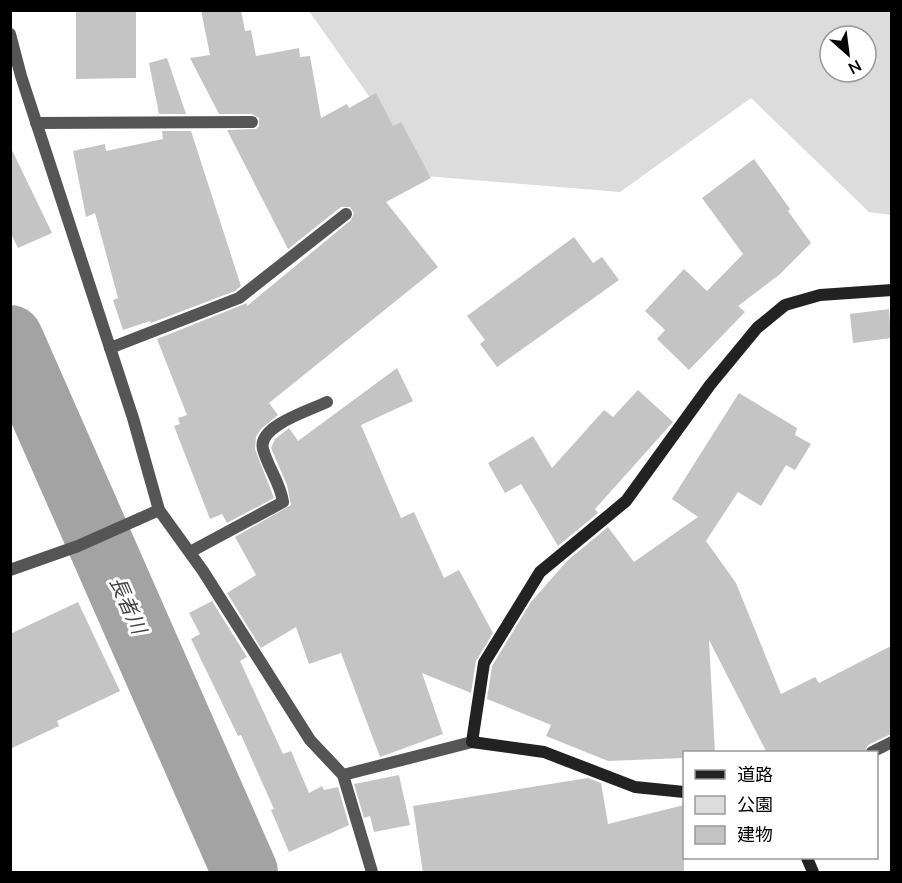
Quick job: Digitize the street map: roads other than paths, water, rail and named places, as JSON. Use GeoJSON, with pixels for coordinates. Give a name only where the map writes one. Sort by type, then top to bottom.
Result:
{"type":"FeatureCollection","features":[{"type":"Feature","properties":{"kind":"street"},"geometry":{"type":"LineString","coordinates":[[10,34],[159,510],[190,552],[310,740],[343,776],[372,873]]}},
{"type":"Feature","properties":{"kind":"street"},"geometry":{"type":"LineString","coordinates":[[36,123],[252,122]]}},
{"type":"Feature","properties":{"kind":"street"},"geometry":{"type":"LineString","coordinates":[[110,348],[239,298],[346,214]]}},
{"type":"Feature","properties":{"kind":"street"},"geometry":{"type":"LineString","coordinates":[[472,742],[484,663],[540,572],[626,501],[710,385],[757,328],[785,305],[820,295],[891,290]]}},
{"type":"Feature","properties":{"kind":"street"},"geometry":{"type":"LineString","coordinates":[[190,552],[283,502],[281,488],[262,447],[265,435],[277,425],[327,402]]}},
{"type":"Feature","properties":{"kind":"street"},"geometry":{"type":"LineString","coordinates":[[10,570],[78,546],[159,510]]}},
{"type":"Feature","properties":{"kind":"street"},"geometry":{"type":"LineString","coordinates":[[343,776],[472,742],[544,752],[635,787],[683,792]]}},
{"type":"Feature","properties":{"kind":"street"},"geometry":{"type":"LineString","coordinates":[[875,751],[891,742]]}},
{"type":"Feature","properties":{"kind":"street"},"geometry":{"type":"LineString","coordinates":[[807,859],[813,873]]}},
{"type":"Feature","properties":{"kind":"waterway","name":"長者川"},"geometry":{"type":"LineString","coordinates":[[10,338],[245,872]]}}]}
